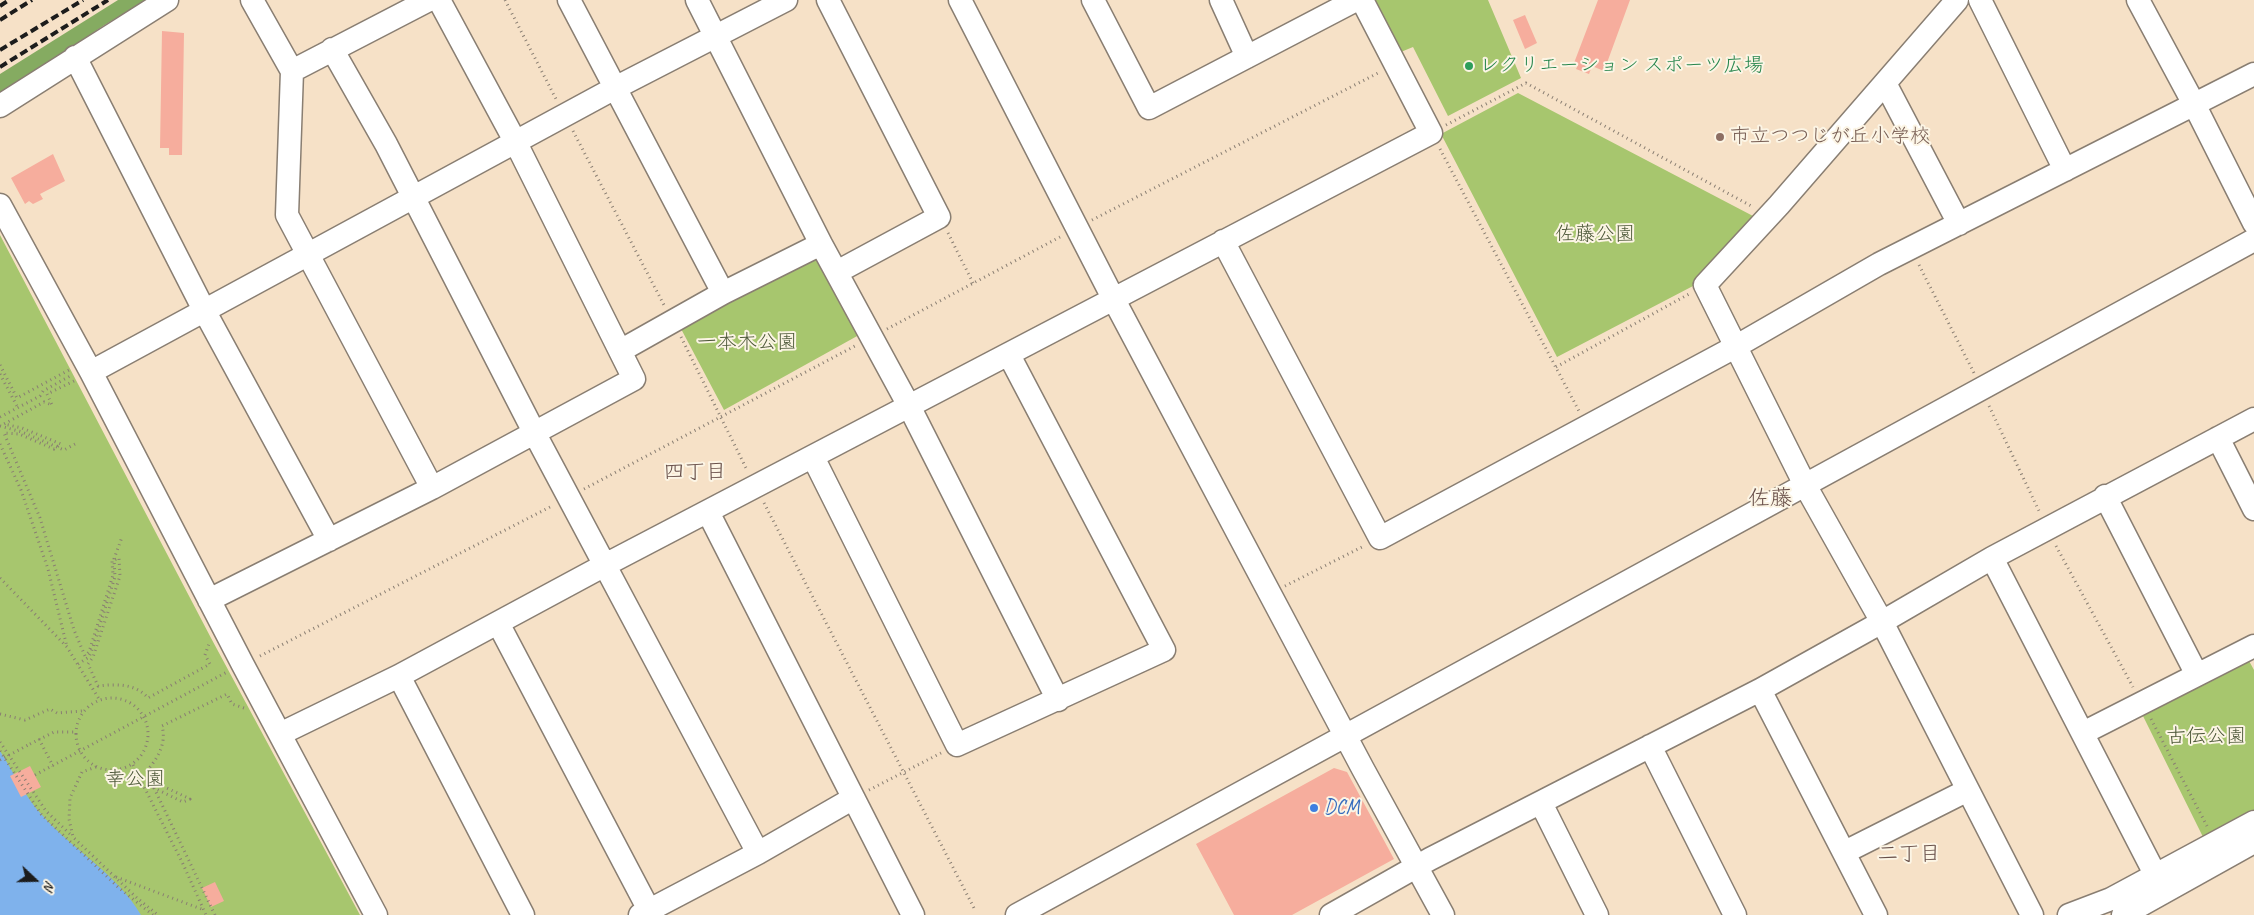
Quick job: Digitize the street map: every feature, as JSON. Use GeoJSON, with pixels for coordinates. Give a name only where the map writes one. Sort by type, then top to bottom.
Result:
{"type":"FeatureCollection","features":[{"type":"Feature","properties":{"kind":"street"},"geometry":{"type":"LineString","coordinates":[[0,106],[167,0]]}},
{"type":"Feature","properties":{"kind":"street"},"geometry":{"type":"LineString","coordinates":[[252,0],[292,71],[287,215],[309,253],[432,488]]}},
{"type":"Feature","properties":{"kind":"street"},"geometry":{"type":"LineString","coordinates":[[292,71],[429,0]]}},
{"type":"Feature","properties":{"kind":"street"},"geometry":{"type":"LineString","coordinates":[[209,600],[432,488],[634,379],[515,141],[439,0]]}},
{"type":"Feature","properties":{"kind":"street"},"geometry":{"type":"LineString","coordinates":[[569,0],[723,293]]}},
{"type":"Feature","properties":{"kind":"street"},"geometry":{"type":"LineString","coordinates":[[697,0],[821,244],[909,406],[1058,700]]}},
{"type":"Feature","properties":{"kind":"street"},"geometry":{"type":"LineString","coordinates":[[84,372],[204,310],[564,115],[786,0]]}},
{"type":"Feature","properties":{"kind":"street"},"geometry":{"type":"LineString","coordinates":[[828,0],[939,217],[836,272]]}},
{"type":"Feature","properties":{"kind":"street"},"geometry":{"type":"LineString","coordinates":[[960,0],[1113,298],[1272,593],[1346,737],[1443,915]]}},
{"type":"Feature","properties":{"kind":"street"},"geometry":{"type":"LineString","coordinates":[[1093,0],[1149,108],[1356,0]]}},
{"type":"Feature","properties":{"kind":"street"},"geometry":{"type":"LineString","coordinates":[[1221,0],[1247,57]]}},
{"type":"Feature","properties":{"kind":"street"},"geometry":{"type":"LineString","coordinates":[[280,734],[399,676],[605,565],[1431,133],[1362,0]]}},
{"type":"Feature","properties":{"kind":"street"},"geometry":{"type":"LineString","coordinates":[[1957,0],[1779,205],[1705,285],[1805,485],[1882,622],[2032,915]]}},
{"type":"Feature","properties":{"kind":"street"},"geometry":{"type":"LineString","coordinates":[[1980,0],[2065,170]]}},
{"type":"Feature","properties":{"kind":"street"},"geometry":{"type":"LineString","coordinates":[[2138,0],[2195,106],[2254,223]]}},
{"type":"Feature","properties":{"kind":"street"},"geometry":{"type":"LineString","coordinates":[[332,49],[386,144],[535,434],[758,853]]}},
{"type":"Feature","properties":{"kind":"street"},"geometry":{"type":"LineString","coordinates":[[75,57],[204,310],[329,540]]}},
{"type":"Feature","properties":{"kind":"street"},"geometry":{"type":"LineString","coordinates":[[1223,241],[1380,538],[1735,347],[1879,264],[2195,106],[2254,74]]}},
{"type":"Feature","properties":{"kind":"street"},"geometry":{"type":"LineString","coordinates":[[1885,83],[1959,224]]}},
{"type":"Feature","properties":{"kind":"street"},"geometry":{"type":"LineString","coordinates":[[0,205],[84,372],[209,600],[235,671],[280,734],[376,915]]}},
{"type":"Feature","properties":{"kind":"street"},"geometry":{"type":"LineString","coordinates":[[1017,915],[2254,240]]}},
{"type":"Feature","properties":{"kind":"street"},"geometry":{"type":"LineString","coordinates":[[620,351],[723,293],[821,244]]}},
{"type":"Feature","properties":{"kind":"street"},"geometry":{"type":"LineString","coordinates":[[813,457],[957,745],[1164,650],[1009,355]]}},
{"type":"Feature","properties":{"kind":"street"},"geometry":{"type":"LineString","coordinates":[[1331,915],[1418,866],[1760,690],[2105,496],[2254,419]]}},
{"type":"Feature","properties":{"kind":"street"},"geometry":{"type":"LineString","coordinates":[[2218,438],[2254,509]]}},
{"type":"Feature","properties":{"kind":"street"},"geometry":{"type":"LineString","coordinates":[[2105,496],[2197,675]]}},
{"type":"Feature","properties":{"kind":"street"},"geometry":{"type":"LineString","coordinates":[[708,512],[852,799],[913,915]]}},
{"type":"Feature","properties":{"kind":"street"},"geometry":{"type":"LineString","coordinates":[[1992,558],[2155,874]]}},
{"type":"Feature","properties":{"kind":"street"},"geometry":{"type":"LineString","coordinates":[[498,623],[645,913],[758,853],[852,799]]}},
{"type":"Feature","properties":{"kind":"street"},"geometry":{"type":"LineString","coordinates":[[2083,733],[2254,646]]}},
{"type":"Feature","properties":{"kind":"street"},"geometry":{"type":"LineString","coordinates":[[399,676],[522,915]]}},
{"type":"Feature","properties":{"kind":"street"},"geometry":{"type":"LineString","coordinates":[[1760,690],[1876,915]]}},
{"type":"Feature","properties":{"kind":"street"},"geometry":{"type":"LineString","coordinates":[[1650,746],[1735,915]]}},
{"type":"Feature","properties":{"kind":"street"},"geometry":{"type":"LineString","coordinates":[[1845,852],[1968,790]]}},
{"type":"Feature","properties":{"kind":"street"},"geometry":{"type":"LineString","coordinates":[[1541,803],[1597,915]]}},
{"type":"Feature","properties":{"kind":"street"},"geometry":{"type":"LineString","coordinates":[[2069,915],[2111,899],[2254,822]]}},
{"type":"Feature","properties":{"kind":"street"},"geometry":{"type":"LineString","coordinates":[[2123,915],[2254,842]]}},
{"type":"Feature","properties":{"kind":"path"},"geometry":{"type":"LineString","coordinates":[[505,0],[673,321],[756,487],[974,908]]}},
{"type":"Feature","properties":{"kind":"path"},"geometry":{"type":"LineString","coordinates":[[1588,426],[1431,133],[1526,83],[1753,207],[1760,199]]}},
{"type":"Feature","properties":{"kind":"path"},"geometry":{"type":"LineString","coordinates":[[939,217],[973,283]]}},
{"type":"Feature","properties":{"kind":"path"},"geometry":{"type":"LineString","coordinates":[[1911,248],[1982,390],[2047,528],[2216,842]]}},
{"type":"Feature","properties":{"kind":"path"},"geometry":{"type":"LineString","coordinates":[[1556,366],[1705,285]]}},
{"type":"Feature","properties":{"kind":"path"},"geometry":{"type":"LineString","coordinates":[[0,366],[17,398],[71,369],[76,380],[47,394],[52,405],[44,402],[4,424],[22,428],[61,444],[54,449],[19,434],[4,433],[40,518],[74,630],[85,656],[89,652],[113,575],[112,561],[119,558],[120,576],[93,657],[88,664],[98,686],[120,683],[143,692],[148,698],[210,664],[205,655],[211,638],[216,646]]}},
{"type":"Feature","properties":{"kind":"path"},"geometry":{"type":"LineString","coordinates":[[0,417],[40,396],[43,391],[84,372]]}},
{"type":"Feature","properties":{"kind":"path"},"geometry":{"type":"LineString","coordinates":[[0,374],[18,408]]}},
{"type":"Feature","properties":{"kind":"path"},"geometry":{"type":"LineString","coordinates":[[0,426],[22,432],[64,450],[77,443]]}},
{"type":"Feature","properties":{"kind":"path"},"geometry":{"type":"LineString","coordinates":[[0,444],[21,490],[48,570],[67,646]]}},
{"type":"Feature","properties":{"kind":"path"},"geometry":{"type":"LineString","coordinates":[[78,664],[89,657],[93,647],[115,577],[114,559],[122,537]]}},
{"type":"Feature","properties":{"kind":"path"},"geometry":{"type":"LineString","coordinates":[[1272,593],[1380,538]]}},
{"type":"Feature","properties":{"kind":"path"},"geometry":{"type":"LineString","coordinates":[[0,578],[67,646],[99,699]]}},
{"type":"Feature","properties":{"kind":"path"},"geometry":{"type":"LineString","coordinates":[[35,775],[235,671]]}},
{"type":"Feature","properties":{"kind":"path"},"geometry":{"type":"LineString","coordinates":[[215,915],[154,788],[183,802],[190,800],[150,780],[146,772],[158,758],[164,734],[162,726],[227,694],[232,704],[251,710],[246,702]]}},
{"type":"Feature","properties":{"kind":"path"},"geometry":{"type":"LineString","coordinates":[[117,697],[134,703],[145,717],[149,734],[145,752],[133,765],[114,771],[96,767],[80,753],[75,732],[82,712],[99,699],[117,697]]}},
{"type":"Feature","properties":{"kind":"path"},"geometry":{"type":"LineString","coordinates":[[0,714],[25,720],[50,709],[56,713],[82,712]]}},
{"type":"Feature","properties":{"kind":"path"},"geometry":{"type":"LineString","coordinates":[[0,760],[54,732],[75,732]]}},
{"type":"Feature","properties":{"kind":"path"},"geometry":{"type":"LineString","coordinates":[[39,739],[53,766]]}},
{"type":"Feature","properties":{"kind":"path"},"geometry":{"type":"LineString","coordinates":[[0,742],[46,811],[158,915]]}},
{"type":"Feature","properties":{"kind":"path"},"geometry":{"type":"LineString","coordinates":[[852,799],[957,745]]}},
{"type":"Feature","properties":{"kind":"path"},"geometry":{"type":"LineString","coordinates":[[0,751],[41,814],[119,888],[153,915]]}},
{"type":"Feature","properties":{"kind":"path"},"geometry":{"type":"LineString","coordinates":[[133,765],[206,915]]}},
{"type":"Feature","properties":{"kind":"path"},"geometry":{"type":"LineString","coordinates":[[73,837],[69,819],[70,798],[82,772],[96,767]]}},
{"type":"Feature","properties":{"kind":"path"},"geometry":{"type":"LineString","coordinates":[[114,876],[204,910]]}},
{"type":"Feature","properties":{"kind":"green space"},"geometry":{"type":"Polygon","coordinates":[[[118,0],[146,0],[103,26],[0,96],[0,74],[118,0]]]}},
{"type":"Feature","properties":{"kind":"green space","name":"レクリエーション スポーツ広場"},"geometry":{"type":"Polygon","coordinates":[[[1376,0],[1488,0],[1521,78],[1448,116],[1413,47],[1396,54],[1373,7],[1376,0]]]}},
{"type":"Feature","properties":{"kind":"green space","name":"佐藤公園"},"geometry":{"type":"Polygon","coordinates":[[[1518,93],[1753,216],[1693,286],[1557,357],[1441,134],[1518,93]]]}},
{"type":"Feature","properties":{"kind":"green space","name":"幸公園"},"geometry":{"type":"Polygon","coordinates":[[[0,235],[211,638],[360,915],[0,915],[0,235]]]}},
{"type":"Feature","properties":{"kind":"green space","name":"一本木公園"},"geometry":{"type":"Polygon","coordinates":[[[817,256],[859,335],[724,410],[679,325],[817,256]]]}},
{"type":"Feature","properties":{"kind":"green space","name":"古伝公園"},"geometry":{"type":"Polygon","coordinates":[[[2248,659],[2254,670],[2254,811],[2204,839],[2143,716],[2248,659]]]}},
{"type":"Feature","properties":{"kind":"water"},"geometry":{"type":"Polygon","coordinates":[[[0,751],[36,808],[54,828],[120,887],[141,915],[0,915],[0,751]]]}},
{"type":"Feature","properties":{"kind":"building"},"geometry":{"type":"Polygon","coordinates":[[[1598,0],[1630,0],[1604,71],[1592,66],[1589,74],[1576,69],[1578,65],[1574,63],[1598,0]]]}},
{"type":"Feature","properties":{"kind":"building"},"geometry":{"type":"Polygon","coordinates":[[[1525,15],[1537,43],[1525,49],[1513,20],[1525,15]]]}},
{"type":"Feature","properties":{"kind":"building"},"geometry":{"type":"Polygon","coordinates":[[[162,31],[184,33],[182,155],[169,155],[169,148],[160,148],[162,31]]]}},
{"type":"Feature","properties":{"kind":"building"},"geometry":{"type":"Polygon","coordinates":[[[53,154],[65,181],[40,194],[43,199],[33,204],[29,201],[25,204],[11,178],[53,154]]]}},
{"type":"Feature","properties":{"kind":"building"},"geometry":{"type":"Polygon","coordinates":[[[30,766],[41,787],[21,797],[10,776],[30,766]]]}},
{"type":"Feature","properties":{"kind":"building","name":"DCM"},"geometry":{"type":"Polygon","coordinates":[[[1334,768],[1347,772],[1394,859],[1292,915],[1234,915],[1196,844],[1334,768]]]}},
{"type":"Feature","properties":{"kind":"building"},"geometry":{"type":"Polygon","coordinates":[[[215,882],[224,901],[211,907],[202,888],[215,882]]]}},
{"type":"Feature","properties":{"kind":"railway"},"geometry":{"type":"LineString","coordinates":[[0,6],[9,0]]}},
{"type":"Feature","properties":{"kind":"railway"},"geometry":{"type":"LineString","coordinates":[[0,20],[32,0]]}},
{"type":"Feature","properties":{"kind":"railway"},"geometry":{"type":"LineString","coordinates":[[0,50],[83,0]]}},
{"type":"Feature","properties":{"kind":"railway"},"geometry":{"type":"LineString","coordinates":[[0,67],[108,0]]}},
{"type":"Feature","properties":{"kind":"place","name":"レクリエーション スポーツ広場"},"geometry":{"type":"Point","coordinates":[1469,66]}},
{"type":"Feature","properties":{"kind":"place","name":"市立つつじが丘小学校"},"geometry":{"type":"Point","coordinates":[1720,137]}},
{"type":"Feature","properties":{"kind":"place","name":"DCM"},"geometry":{"type":"Point","coordinates":[1314,808]}},
{"type":"Feature","properties":{"kind":"district","name":"四丁目"},"geometry":{"type":"Point","coordinates":[695,472]}},
{"type":"Feature","properties":{"kind":"district","name":"佐藤"},"geometry":{"type":"Point","coordinates":[1770,499]}},
{"type":"Feature","properties":{"kind":"district","name":"二丁目"},"geometry":{"type":"Point","coordinates":[1909,854]}}]}
